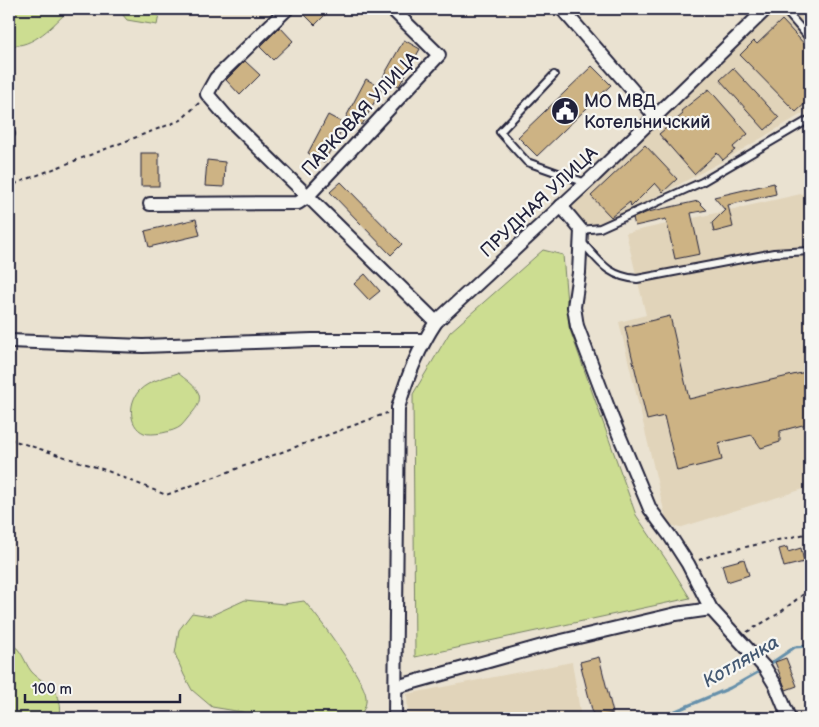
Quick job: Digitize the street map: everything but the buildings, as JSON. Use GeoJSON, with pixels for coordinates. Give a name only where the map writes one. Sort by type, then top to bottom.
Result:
{"type":"FeatureCollection","features":[{"type":"Feature","properties":{"kind":"street"},"geometry":{"type":"LineString","coordinates":[[208,94],[216,78],[287,9]]}},
{"type":"Feature","properties":{"kind":"street","name":"ПАРКОВАЯ УЛИЦА"},"geometry":{"type":"LineString","coordinates":[[150,204],[298,203],[307,198],[439,55],[392,9]]}},
{"type":"Feature","properties":{"kind":"street"},"geometry":{"type":"LineString","coordinates":[[562,9],[655,116]]}},
{"type":"Feature","properties":{"kind":"street","name":"ПРУДНАЯ УЛИЦА"},"geometry":{"type":"LineString","coordinates":[[395,718],[398,408],[405,382],[425,340],[436,322],[586,183],[766,9]]}},
{"type":"Feature","properties":{"kind":"street","name":"ПАРКОВАЯ УЛИЦА"},"geometry":{"type":"LineString","coordinates":[[208,94],[226,116],[307,198],[436,322]]}},
{"type":"Feature","properties":{"kind":"street"},"geometry":{"type":"LineString","coordinates":[[561,206],[581,235],[579,273],[574,307],[577,326],[612,418],[650,509],[688,564],[711,609],[765,668],[776,686],[789,718]]}},
{"type":"Feature","properties":{"kind":"street"},"geometry":{"type":"LineString","coordinates":[[9,341],[142,346],[312,340],[425,340]]}},
{"type":"Feature","properties":{"kind":"street"},"geometry":{"type":"LineString","coordinates":[[396,688],[553,643],[676,614],[711,609]]}},
{"type":"Feature","properties":{"kind":"lane"},"geometry":{"type":"LineString","coordinates":[[784,9],[810,39]]}},
{"type":"Feature","properties":{"kind":"lane"},"geometry":{"type":"LineString","coordinates":[[554,75],[500,132],[527,162],[586,183]]}},
{"type":"Feature","properties":{"kind":"lane"},"geometry":{"type":"LineString","coordinates":[[810,119],[702,182],[581,235],[611,273],[624,278],[637,279],[774,253],[810,251]]}},
{"type":"Feature","properties":{"kind":"path"},"geometry":{"type":"LineString","coordinates":[[9,191],[16,183],[181,120],[208,94]]}},
{"type":"Feature","properties":{"kind":"path"},"geometry":{"type":"LineString","coordinates":[[9,439],[105,470],[166,495],[398,408]]}},
{"type":"Feature","properties":{"kind":"path"},"geometry":{"type":"LineString","coordinates":[[688,564],[718,553],[810,533]]}},
{"type":"Feature","properties":{"kind":"path"},"geometry":{"type":"LineString","coordinates":[[738,637],[778,614],[810,589]]}},
{"type":"Feature","properties":{"kind":"shaded area"},"geometry":{"type":"Polygon","coordinates":[[[777,9],[790,9],[803,17],[810,17],[810,109],[723,161],[603,225],[585,225],[570,206],[777,9]]]}},
{"type":"Feature","properties":{"kind":"shaded area"},"geometry":{"type":"Polygon","coordinates":[[[810,192],[810,487],[679,528],[667,523],[619,322],[646,315],[626,233],[810,192]]]}},
{"type":"Feature","properties":{"kind":"shaded area"},"geometry":{"type":"Polygon","coordinates":[[[572,662],[581,718],[408,718],[407,694],[572,662]]]}},
{"type":"Feature","properties":{"kind":"green space"},"geometry":{"type":"Polygon","coordinates":[[[9,9],[70,9],[35,39],[18,45],[9,45],[9,9]]]}},
{"type":"Feature","properties":{"kind":"green space"},"geometry":{"type":"Polygon","coordinates":[[[118,9],[160,9],[157,25],[127,20],[118,9]]]}},
{"type":"Feature","properties":{"kind":"green space"},"geometry":{"type":"Polygon","coordinates":[[[543,250],[563,255],[569,327],[636,515],[690,598],[415,657],[413,394],[450,332],[543,250]]]}},
{"type":"Feature","properties":{"kind":"green space"},"geometry":{"type":"Polygon","coordinates":[[[178,373],[197,390],[199,394],[198,405],[181,426],[173,430],[152,434],[138,430],[132,419],[132,406],[136,394],[148,384],[178,373]]]}},
{"type":"Feature","properties":{"kind":"green space"},"geometry":{"type":"Polygon","coordinates":[[[245,600],[284,604],[304,601],[340,648],[364,689],[366,703],[358,718],[327,718],[318,716],[310,718],[256,718],[242,712],[212,707],[192,690],[175,654],[179,630],[192,613],[210,616],[245,600]]]}},
{"type":"Feature","properties":{"kind":"green space"},"geometry":{"type":"Polygon","coordinates":[[[9,644],[17,648],[34,674],[55,691],[60,703],[60,718],[9,718],[9,644]]]}},
{"type":"Feature","properties":{"kind":"waterway","name":"Котлянка"},"geometry":{"type":"LineString","coordinates":[[767,666],[795,647],[810,646]]}},
{"type":"Feature","properties":{"kind":"waterway","name":"Котлянка"},"geometry":{"type":"LineString","coordinates":[[659,718],[730,688],[762,670]]}},
{"type":"Feature","properties":{"kind":"place","name":"МО МВД Котельничский"},"geometry":{"type":"Point","coordinates":[565,111]}}]}
